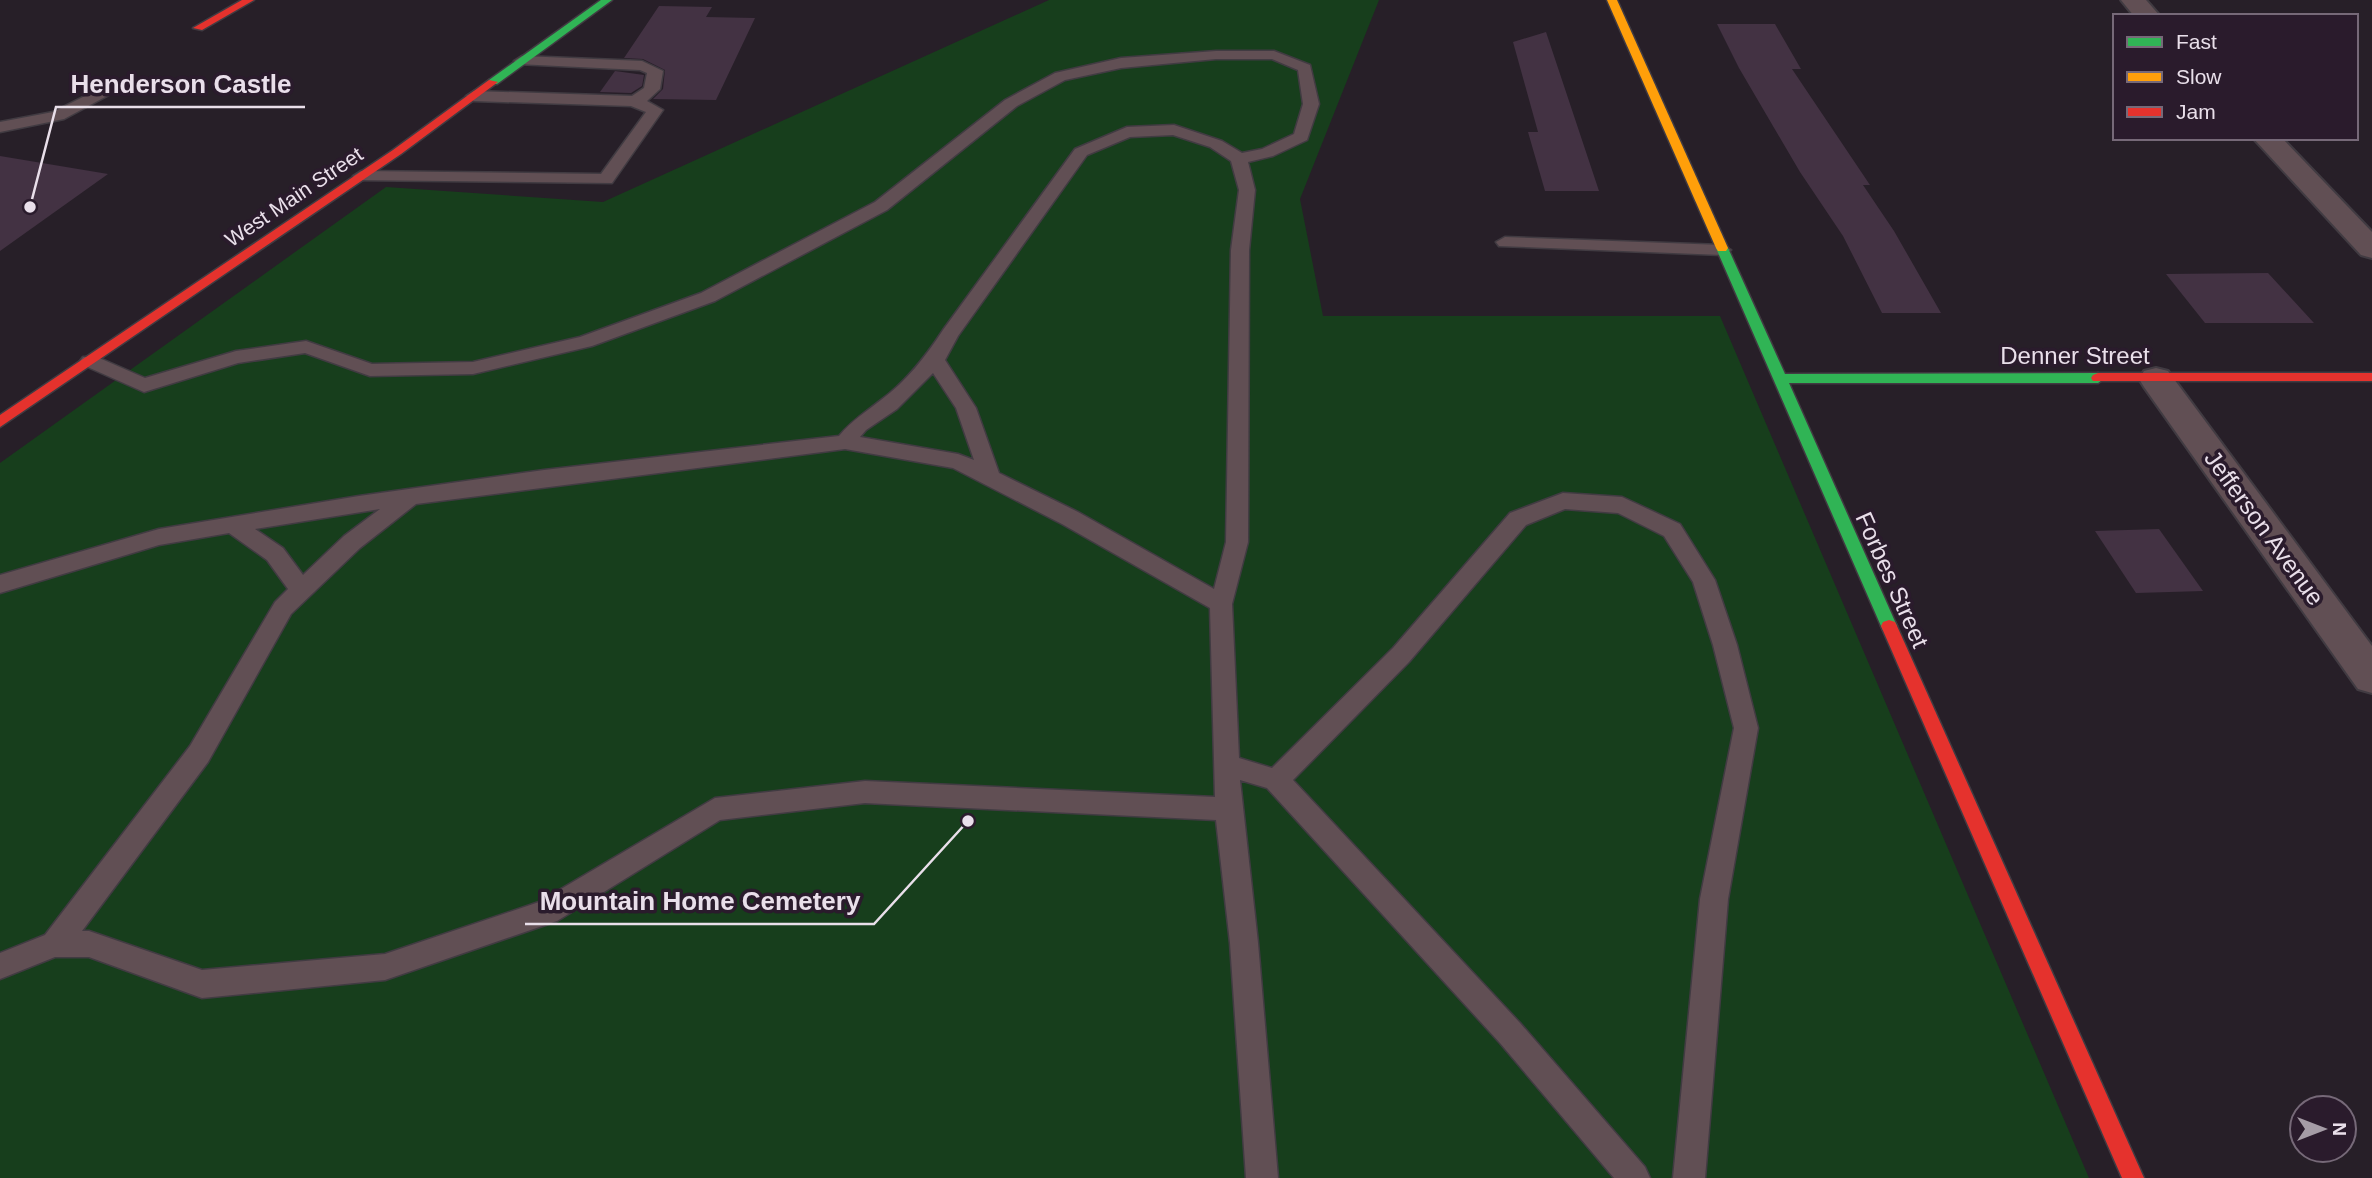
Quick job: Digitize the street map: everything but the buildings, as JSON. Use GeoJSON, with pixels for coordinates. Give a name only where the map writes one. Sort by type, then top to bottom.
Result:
{"type":"FeatureCollection","features":[{"type":"Feature","properties":{"kind":"street"},"geometry":{"type":"LineString","coordinates":[[198,28],[249,0]]}},
{"type":"Feature","properties":{"kind":"street","name":"West Main Street"},"geometry":{"type":"LineString","coordinates":[[0,422],[361,176],[607,0]]}},
{"type":"Feature","properties":{"kind":"street","name":"Forbes Street"},"geometry":{"type":"LineString","coordinates":[[1612,0],[2133,1178]]}},
{"type":"Feature","properties":{"kind":"street"},"geometry":{"type":"LineString","coordinates":[[2133,0],[2146,14]]}},
{"type":"Feature","properties":{"kind":"street"},"geometry":{"type":"LineString","coordinates":[[2268,140],[2372,249]]}},
{"type":"Feature","properties":{"kind":"street","name":"Denner Street"},"geometry":{"type":"LineString","coordinates":[[1778,379],[2372,377]]}},
{"type":"Feature","properties":{"kind":"street","name":"Jefferson Avenue"},"geometry":{"type":"LineString","coordinates":[[2156,379],[2372,677]]}},
{"type":"Feature","properties":{"kind":"lane"},"geometry":{"type":"LineString","coordinates":[[90,361],[144,385],[236,356],[306,347],[370,370],[473,368],[585,342],[708,297],[881,206],[1011,103],[1060,76],[1121,63],[1216,55],[1274,55],[1305,68],[1311,104],[1301,137],[1267,153],[1239,159]]}},
{"type":"Feature","properties":{"kind":"lane"},"geometry":{"type":"LineString","coordinates":[[522,61],[642,66],[655,71],[652,89],[646,96],[634,101]]}},
{"type":"Feature","properties":{"kind":"lane"},"geometry":{"type":"LineString","coordinates":[[0,127],[58,116],[115,86]]}},
{"type":"Feature","properties":{"kind":"lane"},"geometry":{"type":"LineString","coordinates":[[361,176],[606,179],[655,110],[634,101],[474,96]]}},
{"type":"Feature","properties":{"kind":"lane"},"geometry":{"type":"LineString","coordinates":[[845,442],[859,425],[890,404],[934,360],[1081,152],[1127,132],[1174,130],[1216,144],[1239,159],[1247,190],[1240,250],[1237,542],[1221,604],[1228,809],[1244,943],[1262,1178]]}},
{"type":"Feature","properties":{"kind":"lane"},"geometry":{"type":"LineString","coordinates":[[1505,242],[1722,250]]}},
{"type":"Feature","properties":{"kind":"lane"},"geometry":{"type":"LineString","coordinates":[[934,360],[966,408],[990,477]]}},
{"type":"Feature","properties":{"kind":"lane"},"geometry":{"type":"LineString","coordinates":[[0,584],[159,537],[544,478],[845,442],[958,461],[1070,518],[1221,604]]}},
{"type":"Feature","properties":{"kind":"lane"},"geometry":{"type":"LineString","coordinates":[[55,944],[199,754],[283,608],[352,542],[411,497]]}},
{"type":"Feature","properties":{"kind":"lane"},"geometry":{"type":"LineString","coordinates":[[1276,779],[1401,655],[1518,519],[1563,501],[1622,505],[1672,530],[1704,580],[1725,645],[1746,728],[1714,899],[1689,1178]]}},
{"type":"Feature","properties":{"kind":"lane"},"geometry":{"type":"LineString","coordinates":[[233,525],[275,554],[301,590]]}},
{"type":"Feature","properties":{"kind":"lane"},"geometry":{"type":"LineString","coordinates":[[1227,765],[1276,779],[1510,1033],[1634,1178]]}},
{"type":"Feature","properties":{"kind":"lane"},"geometry":{"type":"LineString","coordinates":[[0,967],[55,944],[89,944],[202,984],[386,967],[547,912],[715,809],[865,792],[1228,809]]}},
{"type":"Feature","properties":{"kind":"green space"},"geometry":{"type":"Polygon","coordinates":[[[1049,0],[1379,0],[1300,199],[1323,316],[1720,316],[2089,1178],[0,1178],[0,463],[386,187],[603,202],[1049,0]]]}},
{"type":"Feature","properties":{"kind":"traffic: fast"},"geometry":{"type":"LineString","coordinates":[[493,82],[607,0]]}},
{"type":"Feature","properties":{"kind":"traffic: fast"},"geometry":{"type":"LineString","coordinates":[[1722,248],[1889,626]]}},
{"type":"Feature","properties":{"kind":"traffic: fast"},"geometry":{"type":"LineString","coordinates":[[1778,379],[2098,378]]}},
{"type":"Feature","properties":{"kind":"traffic: slow"},"geometry":{"type":"LineString","coordinates":[[1612,0],[1722,248]]}},
{"type":"Feature","properties":{"kind":"traffic: jam"},"geometry":{"type":"LineString","coordinates":[[198,28],[249,0]]}},
{"type":"Feature","properties":{"kind":"traffic: jam"},"geometry":{"type":"LineString","coordinates":[[0,422],[397,152],[493,82]]}},
{"type":"Feature","properties":{"kind":"traffic: jam"},"geometry":{"type":"LineString","coordinates":[[2098,378],[2372,377]]}},
{"type":"Feature","properties":{"kind":"traffic: jam"},"geometry":{"type":"LineString","coordinates":[[1889,626],[2133,1178]]}},
{"type":"Feature","properties":{"kind":"place","name":"Henderson Castle"},"geometry":{"type":"Point","coordinates":[30,207]}},
{"type":"Feature","properties":{"kind":"place","name":"Mountain Home Cemetery"},"geometry":{"type":"Point","coordinates":[968,821]}}]}
